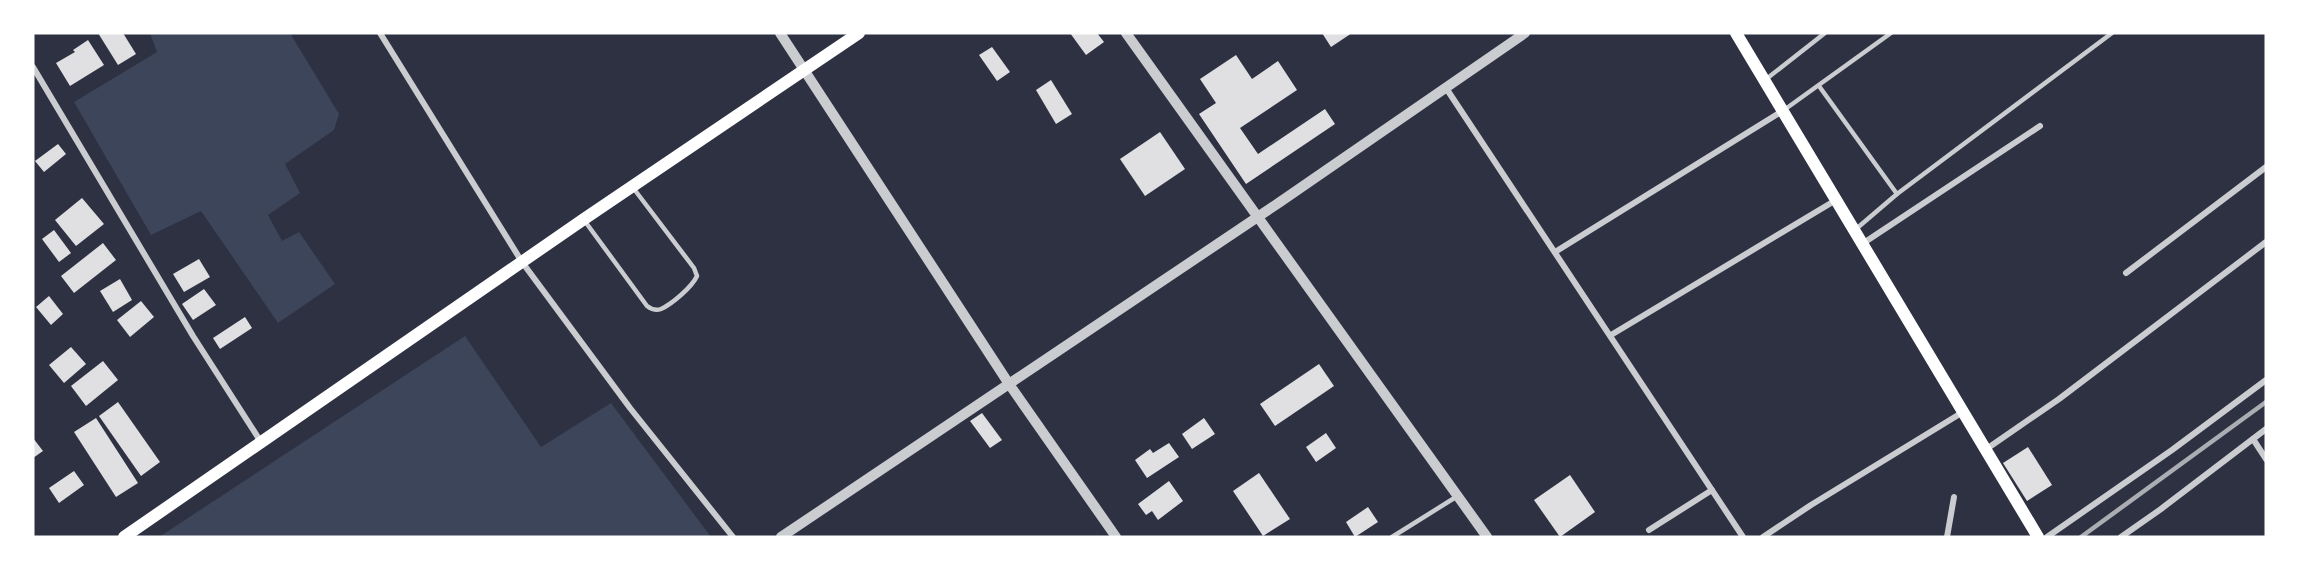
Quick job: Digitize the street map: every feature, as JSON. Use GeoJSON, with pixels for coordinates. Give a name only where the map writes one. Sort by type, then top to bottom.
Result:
{"type":"FeatureCollection","features":[{"type":"Feature","properties":{"kind":"main road"},"geometry":{"type":"LineString","coordinates":[[124,537],[632,186],[859,33]]}},
{"type":"Feature","properties":{"kind":"main road"},"geometry":{"type":"LineString","coordinates":[[1736,33],[2038,537]]}},
{"type":"Feature","properties":{"kind":"street"},"geometry":{"type":"LineString","coordinates":[[380,33],[522,262],[630,408],[733,537]]}},
{"type":"Feature","properties":{"kind":"street"},"geometry":{"type":"LineString","coordinates":[[780,33],[1009,384],[1116,537]]}},
{"type":"Feature","properties":{"kind":"street"},"geometry":{"type":"LineString","coordinates":[[1126,33],[1487,537]]}},
{"type":"Feature","properties":{"kind":"street"},"geometry":{"type":"LineString","coordinates":[[781,537],[1258,217],[1525,33]]}},
{"type":"Feature","properties":{"kind":"street"},"geometry":{"type":"LineString","coordinates":[[33,67],[193,336],[261,443]]}},
{"type":"Feature","properties":{"kind":"street"},"geometry":{"type":"LineString","coordinates":[[1446,88],[1743,537]]}},
{"type":"Feature","properties":{"kind":"street"},"geometry":{"type":"LineString","coordinates":[[1555,252],[1784,110]]}},
{"type":"Feature","properties":{"kind":"street"},"geometry":{"type":"LineString","coordinates":[[1862,244],[2040,126]]}},
{"type":"Feature","properties":{"kind":"street"},"geometry":{"type":"LineString","coordinates":[[2126,273],[2266,167]]}},
{"type":"Feature","properties":{"kind":"street"},"geometry":{"type":"LineString","coordinates":[[1611,335],[1836,200]]}},
{"type":"Feature","properties":{"kind":"street"},"geometry":{"type":"LineString","coordinates":[[1985,450],[2059,399],[2266,242]]}},
{"type":"Feature","properties":{"kind":"street"},"geometry":{"type":"LineString","coordinates":[[2047,537],[2172,450],[2266,380]]}},
{"type":"Feature","properties":{"kind":"street"},"geometry":{"type":"LineString","coordinates":[[1763,537],[1963,411]]}},
{"type":"Feature","properties":{"kind":"street"},"geometry":{"type":"LineString","coordinates":[[2121,537],[2266,429]]}},
{"type":"Feature","properties":{"kind":"street"},"geometry":{"type":"LineString","coordinates":[[2253,439],[2266,459]]}},
{"type":"Feature","properties":{"kind":"street"},"geometry":{"type":"LineString","coordinates":[[1649,530],[1712,490]]}},
{"type":"Feature","properties":{"kind":"street"},"geometry":{"type":"LineString","coordinates":[[1947,537],[1954,497]]}},
{"type":"Feature","properties":{"kind":"lane"},"geometry":{"type":"LineString","coordinates":[[1765,80],[1824,33]]}},
{"type":"Feature","properties":{"kind":"lane"},"geometry":{"type":"LineString","coordinates":[[1784,110],[1891,33]]}},
{"type":"Feature","properties":{"kind":"lane"},"geometry":{"type":"LineString","coordinates":[[1854,231],[1896,194],[2112,33]]}},
{"type":"Feature","properties":{"kind":"lane"},"geometry":{"type":"LineString","coordinates":[[1819,86],[1896,194]]}},
{"type":"Feature","properties":{"kind":"lane"},"geometry":{"type":"LineString","coordinates":[[584,219],[647,306],[660,309],[692,286],[697,276],[694,268],[632,186]]}},
{"type":"Feature","properties":{"kind":"lane"},"geometry":{"type":"LineString","coordinates":[[1392,537],[1458,495]]}},
{"type":"Feature","properties":{"kind":"shaded area"},"geometry":{"type":"Polygon","coordinates":[[[150,33],[290,33],[339,114],[334,130],[285,164],[300,193],[268,215],[282,241],[299,232],[335,284],[278,323],[201,211],[151,235],[74,102],[157,52],[150,33]]]}},
{"type":"Feature","properties":{"kind":"shaded area"},"geometry":{"type":"Polygon","coordinates":[[[465,336],[541,447],[611,403],[711,537],[159,537],[465,336]]]}},
{"type":"Feature","properties":{"kind":"building"},"geometry":{"type":"Polygon","coordinates":[[[98,33],[123,33],[136,54],[118,65],[98,33]]]}},
{"type":"Feature","properties":{"kind":"building"},"geometry":{"type":"Polygon","coordinates":[[[1070,33],[1097,33],[1104,42],[1086,55],[1070,33]]]}},
{"type":"Feature","properties":{"kind":"building"},"geometry":{"type":"Polygon","coordinates":[[[1322,33],[1352,33],[1331,47],[1322,33]]]}},
{"type":"Feature","properties":{"kind":"building"},"geometry":{"type":"Polygon","coordinates":[[[88,40],[104,65],[70,86],[56,63],[75,52],[73,50],[88,40]]]}},
{"type":"Feature","properties":{"kind":"building"},"geometry":{"type":"Polygon","coordinates":[[[992,47],[1010,72],[997,81],[979,55],[992,47]]]}},
{"type":"Feature","properties":{"kind":"building"},"geometry":{"type":"Polygon","coordinates":[[[1236,55],[1252,79],[1278,61],[1297,90],[1240,128],[1258,154],[1325,109],[1335,124],[1246,184],[1199,114],[1216,103],[1200,79],[1236,55]]]}},
{"type":"Feature","properties":{"kind":"building"},"geometry":{"type":"Polygon","coordinates":[[[1051,80],[1072,114],[1056,124],[1036,90],[1051,80]]]}},
{"type":"Feature","properties":{"kind":"building"},"geometry":{"type":"Polygon","coordinates":[[[1160,132],[1185,169],[1145,196],[1120,159],[1160,132]]]}},
{"type":"Feature","properties":{"kind":"building"},"geometry":{"type":"Polygon","coordinates":[[[58,144],[66,154],[44,172],[35,161],[58,144]]]}},
{"type":"Feature","properties":{"kind":"building"},"geometry":{"type":"Polygon","coordinates":[[[82,198],[104,224],[76,246],[55,220],[82,198]]]}},
{"type":"Feature","properties":{"kind":"building"},"geometry":{"type":"Polygon","coordinates":[[[54,230],[71,253],[59,262],[42,239],[54,230]]]}},
{"type":"Feature","properties":{"kind":"building"},"geometry":{"type":"Polygon","coordinates":[[[103,243],[116,260],[74,293],[61,276],[103,243]]]}},
{"type":"Feature","properties":{"kind":"building"},"geometry":{"type":"Polygon","coordinates":[[[199,259],[210,277],[184,292],[173,274],[199,259]]]}},
{"type":"Feature","properties":{"kind":"building"},"geometry":{"type":"Polygon","coordinates":[[[120,279],[132,300],[113,312],[100,291],[120,279]]]}},
{"type":"Feature","properties":{"kind":"building"},"geometry":{"type":"Polygon","coordinates":[[[204,289],[216,305],[193,320],[182,304],[204,289]]]}},
{"type":"Feature","properties":{"kind":"building"},"geometry":{"type":"Polygon","coordinates":[[[49,296],[63,314],[51,325],[36,307],[49,296]]]}},
{"type":"Feature","properties":{"kind":"building"},"geometry":{"type":"Polygon","coordinates":[[[141,301],[154,317],[130,337],[117,320],[141,301]]]}},
{"type":"Feature","properties":{"kind":"building"},"geometry":{"type":"Polygon","coordinates":[[[245,317],[252,328],[220,349],[213,338],[245,317]]]}},
{"type":"Feature","properties":{"kind":"building"},"geometry":{"type":"Polygon","coordinates":[[[71,347],[86,364],[64,383],[49,365],[71,347]]]}},
{"type":"Feature","properties":{"kind":"building"},"geometry":{"type":"Polygon","coordinates":[[[103,361],[118,380],[86,406],[71,386],[103,361]]]}},
{"type":"Feature","properties":{"kind":"building"},"geometry":{"type":"Polygon","coordinates":[[[1319,364],[1334,386],[1275,426],[1260,404],[1319,364]]]}},
{"type":"Feature","properties":{"kind":"building"},"geometry":{"type":"Polygon","coordinates":[[[118,402],[160,462],[141,476],[99,416],[118,402]]]}},
{"type":"Feature","properties":{"kind":"building"},"geometry":{"type":"Polygon","coordinates":[[[982,413],[1002,440],[990,448],[970,421],[982,413]]]}},
{"type":"Feature","properties":{"kind":"building"},"geometry":{"type":"Polygon","coordinates":[[[96,418],[138,483],[116,497],[74,432],[96,418]]]}},
{"type":"Feature","properties":{"kind":"building"},"geometry":{"type":"Polygon","coordinates":[[[1204,418],[1215,434],[1192,449],[1182,434],[1204,418]]]}},
{"type":"Feature","properties":{"kind":"building"},"geometry":{"type":"Polygon","coordinates":[[[1326,433],[1336,448],[1316,462],[1306,447],[1326,433]]]}},
{"type":"Feature","properties":{"kind":"building"},"geometry":{"type":"Polygon","coordinates":[[[33,438],[43,451],[33,458],[33,438]]]}},
{"type":"Feature","properties":{"kind":"building"},"geometry":{"type":"Polygon","coordinates":[[[1169,443],[1179,457],[1147,478],[1135,460],[1150,449],[1153,453],[1169,443]]]}},
{"type":"Feature","properties":{"kind":"building"},"geometry":{"type":"Polygon","coordinates":[[[2028,447],[2052,485],[2027,501],[2003,463],[2028,447]]]}},
{"type":"Feature","properties":{"kind":"building"},"geometry":{"type":"Polygon","coordinates":[[[74,471],[84,485],[59,503],[49,488],[74,471]]]}},
{"type":"Feature","properties":{"kind":"building"},"geometry":{"type":"Polygon","coordinates":[[[1259,473],[1290,519],[1263,536],[1233,491],[1259,473]]]}},
{"type":"Feature","properties":{"kind":"building"},"geometry":{"type":"Polygon","coordinates":[[[1570,475],[1595,512],[1560,537],[1534,500],[1570,475]]]}},
{"type":"Feature","properties":{"kind":"building"},"geometry":{"type":"Polygon","coordinates":[[[1169,481],[1183,501],[1158,520],[1152,511],[1146,515],[1138,504],[1169,481]]]}},
{"type":"Feature","properties":{"kind":"building"},"geometry":{"type":"Polygon","coordinates":[[[1368,507],[1378,522],[1355,537],[1346,522],[1368,507]]]}},
{"type":"Feature","properties":{"kind":"railway"},"geometry":{"type":"LineString","coordinates":[[2081,537],[2266,402]]}}]}
